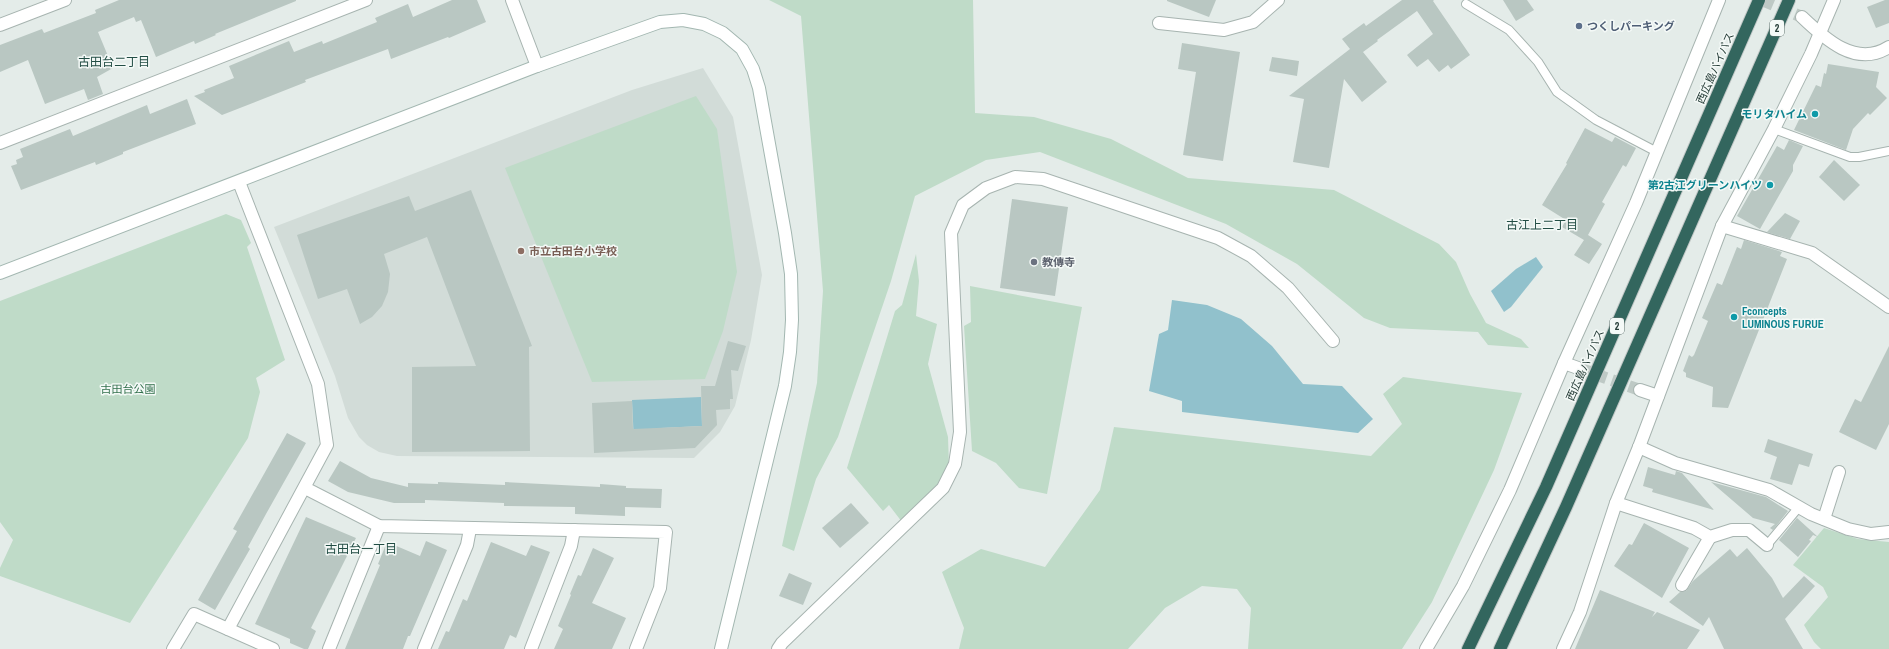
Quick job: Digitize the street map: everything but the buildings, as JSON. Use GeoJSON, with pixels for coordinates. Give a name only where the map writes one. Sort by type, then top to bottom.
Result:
{"type":"FeatureCollection","features":[{"type":"Feature","properties":{"kind":"highway","name":"西広島バイパス"},"geometry":{"type":"LineString","coordinates":[[1468,649],[1546,487],[1759,0]]}},
{"type":"Feature","properties":{"kind":"highway","name":"2"},"geometry":{"type":"LineString","coordinates":[[1500,649],[1566,507],[1789,0]]}},
{"type":"Feature","properties":{"kind":"street"},"geometry":{"type":"LineString","coordinates":[[0,25],[65,0]]}},
{"type":"Feature","properties":{"kind":"street"},"geometry":{"type":"LineString","coordinates":[[0,143],[366,0]]}},
{"type":"Feature","properties":{"kind":"street"},"geometry":{"type":"LineString","coordinates":[[512,0],[537,66]]}},
{"type":"Feature","properties":{"kind":"street"},"geometry":{"type":"LineString","coordinates":[[1159,23],[1224,30],[1253,22],[1278,0]]}},
{"type":"Feature","properties":{"kind":"street"},"geometry":{"type":"LineString","coordinates":[[1426,649],[1442,624],[1487,540],[1636,203],[1719,0]]}},
{"type":"Feature","properties":{"kind":"street"},"geometry":{"type":"LineString","coordinates":[[1563,649],[1580,612],[1616,503],[1639,447],[1722,226],[1774,129],[1820,34],[1834,0]]}},
{"type":"Feature","properties":{"kind":"street"},"geometry":{"type":"LineString","coordinates":[[1802,17],[1830,43],[1862,55],[1874,54],[1889,47]]}},
{"type":"Feature","properties":{"kind":"street"},"geometry":{"type":"LineString","coordinates":[[0,273],[537,66],[660,22],[683,20],[704,24],[723,33],[742,49],[753,69],[759,88],[786,233],[791,274],[792,320],[785,386],[721,649]]}},
{"type":"Feature","properties":{"kind":"street"},"geometry":{"type":"LineString","coordinates":[[778,649],[782,643],[943,488],[955,464],[960,432],[951,233],[963,205],[986,188],[1015,177],[1044,179],[1218,238],[1251,256],[1288,288],[1333,341]]}},
{"type":"Feature","properties":{"kind":"street"},"geometry":{"type":"LineString","coordinates":[[228,629],[327,445],[318,384],[239,182]]}},
{"type":"Feature","properties":{"kind":"street"},"geometry":{"type":"LineString","coordinates":[[1722,226],[1812,253],[1889,307]]}},
{"type":"Feature","properties":{"kind":"street"},"geometry":{"type":"LineString","coordinates":[[1564,363],[1578,368]]}},
{"type":"Feature","properties":{"kind":"street"},"geometry":{"type":"LineString","coordinates":[[1640,390],[1658,396]]}},
{"type":"Feature","properties":{"kind":"street"},"geometry":{"type":"LineString","coordinates":[[1639,447],[1675,463],[1769,490],[1799,507],[1848,529],[1871,534],[1889,532]]}},
{"type":"Feature","properties":{"kind":"street"},"geometry":{"type":"LineString","coordinates":[[1824,519],[1839,472]]}},
{"type":"Feature","properties":{"kind":"street"},"geometry":{"type":"LineString","coordinates":[[304,488],[379,526],[666,532],[660,588],[636,649]]}},
{"type":"Feature","properties":{"kind":"street"},"geometry":{"type":"LineString","coordinates":[[1616,503],[1694,528],[1710,537]]}},
{"type":"Feature","properties":{"kind":"street"},"geometry":{"type":"LineString","coordinates":[[329,649],[379,526]]}},
{"type":"Feature","properties":{"kind":"street"},"geometry":{"type":"LineString","coordinates":[[424,649],[467,545],[470,529]]}},
{"type":"Feature","properties":{"kind":"street"},"geometry":{"type":"LineString","coordinates":[[531,649],[571,546],[574,530]]}},
{"type":"Feature","properties":{"kind":"street"},"geometry":{"type":"LineString","coordinates":[[1682,585],[1710,537],[1732,530],[1749,530],[1767,545]]}},
{"type":"Feature","properties":{"kind":"street"},"geometry":{"type":"LineString","coordinates":[[173,649],[194,614],[273,649]]}},
{"type":"Feature","properties":{"kind":"lane"},"geometry":{"type":"LineString","coordinates":[[1466,4],[1509,30],[1538,62],[1557,92],[1596,120],[1657,152]]}},
{"type":"Feature","properties":{"kind":"lane"},"geometry":{"type":"LineString","coordinates":[[1774,129],[1850,157],[1866,156],[1889,151]]}},
{"type":"Feature","properties":{"kind":"lane"},"geometry":{"type":"LineString","coordinates":[[1767,545],[1799,507]]}},
{"type":"Feature","properties":{"kind":"shaded area","name":"市立古田台小学校"},"geometry":{"type":"Polygon","coordinates":[[[703,68],[733,117],[762,275],[751,340],[735,406],[720,432],[694,458],[397,456],[379,452],[367,445],[359,437],[348,418],[335,376],[274,227],[632,90],[703,68]]]}},
{"type":"Feature","properties":{"kind":"green space"},"geometry":{"type":"Polygon","coordinates":[[[769,0],[973,0],[975,113],[1034,117],[1111,139],[1188,178],[1334,190],[1439,244],[1456,262],[1470,294],[1486,323],[1521,339],[1529,348],[1488,345],[1478,332],[1390,328],[1364,318],[1297,264],[1226,224],[1040,152],[986,160],[915,196],[891,281],[838,437],[816,479],[794,551],[782,546],[817,383],[823,291],[801,16],[769,0]]]}},
{"type":"Feature","properties":{"kind":"green space"},"geometry":{"type":"Polygon","coordinates":[[[696,96],[717,129],[737,272],[723,331],[705,379],[592,382],[505,168],[696,96]]]}},
{"type":"Feature","properties":{"kind":"green space","name":"古田台公園"},"geometry":{"type":"Polygon","coordinates":[[[226,214],[241,220],[251,243],[247,247],[285,360],[256,378],[260,392],[248,438],[130,623],[0,576],[0,568],[13,540],[0,522],[0,301],[226,214]]]}},
{"type":"Feature","properties":{"kind":"green space"},"geometry":{"type":"Polygon","coordinates":[[[916,254],[919,281],[916,316],[937,324],[928,364],[948,437],[949,466],[933,494],[902,522],[889,505],[883,511],[847,468],[895,311],[902,305],[916,254]]]}},
{"type":"Feature","properties":{"kind":"green space"},"geometry":{"type":"Polygon","coordinates":[[[970,286],[1082,307],[1047,494],[1019,488],[996,463],[972,451],[964,326],[971,322],[970,286]]]}},
{"type":"Feature","properties":{"kind":"green space"},"geometry":{"type":"Polygon","coordinates":[[[1403,377],[1522,393],[1494,470],[1432,602],[1402,649],[1248,649],[1251,608],[1237,589],[1202,586],[1165,608],[1128,649],[959,649],[964,628],[942,572],[981,549],[1045,567],[1100,490],[1114,427],[1371,456],[1402,424],[1383,394],[1403,377]]]}},
{"type":"Feature","properties":{"kind":"green space"},"geometry":{"type":"Polygon","coordinates":[[[1824,528],[1858,539],[1889,542],[1889,649],[1821,649],[1814,642],[1804,625],[1828,597],[1823,587],[1793,565],[1824,528]]]}},
{"type":"Feature","properties":{"kind":"water"},"geometry":{"type":"Polygon","coordinates":[[[1536,257],[1543,267],[1511,307],[1504,312],[1491,291],[1516,269],[1536,257]]]}},
{"type":"Feature","properties":{"kind":"water"},"geometry":{"type":"Polygon","coordinates":[[[1172,300],[1207,305],[1241,319],[1272,346],[1303,384],[1342,386],[1373,419],[1358,433],[1182,412],[1182,401],[1149,391],[1159,334],[1168,330],[1172,300]]]}},
{"type":"Feature","properties":{"kind":"water"},"geometry":{"type":"Polygon","coordinates":[[[701,397],[702,426],[661,428],[634,442],[632,400],[701,397]]]}},
{"type":"Feature","properties":{"kind":"tunnel"},"geometry":{"type":"LineString","coordinates":[[1762,0],[1802,17]]}},
{"type":"Feature","properties":{"kind":"tunnel"},"geometry":{"type":"LineString","coordinates":[[1578,368],[1640,390]]}},
{"type":"Feature","properties":{"kind":"place","name":"つくしパーキング"},"geometry":{"type":"Point","coordinates":[1579,26]}},
{"type":"Feature","properties":{"kind":"place","name":"モリタハイム"},"geometry":{"type":"Point","coordinates":[1815,114]}},
{"type":"Feature","properties":{"kind":"place","name":"第2古江グリーンハイツ"},"geometry":{"type":"Point","coordinates":[1770,185]}},
{"type":"Feature","properties":{"kind":"place","name":"市立古田台小学校"},"geometry":{"type":"Point","coordinates":[521,251]}},
{"type":"Feature","properties":{"kind":"place","name":"教傳寺"},"geometry":{"type":"Point","coordinates":[1034,262]}},
{"type":"Feature","properties":{"kind":"place","name":"Fconcepts LUMINOUS FURUE"},"geometry":{"type":"Point","coordinates":[1734,317]}},
{"type":"Feature","properties":{"kind":"district","name":"古田台二丁目"},"geometry":{"type":"Point","coordinates":[114,62]}},
{"type":"Feature","properties":{"kind":"district","name":"古江上二丁目"},"geometry":{"type":"Point","coordinates":[1542,225]}},
{"type":"Feature","properties":{"kind":"district","name":"古田台一丁目"},"geometry":{"type":"Point","coordinates":[361,549]}}]}
